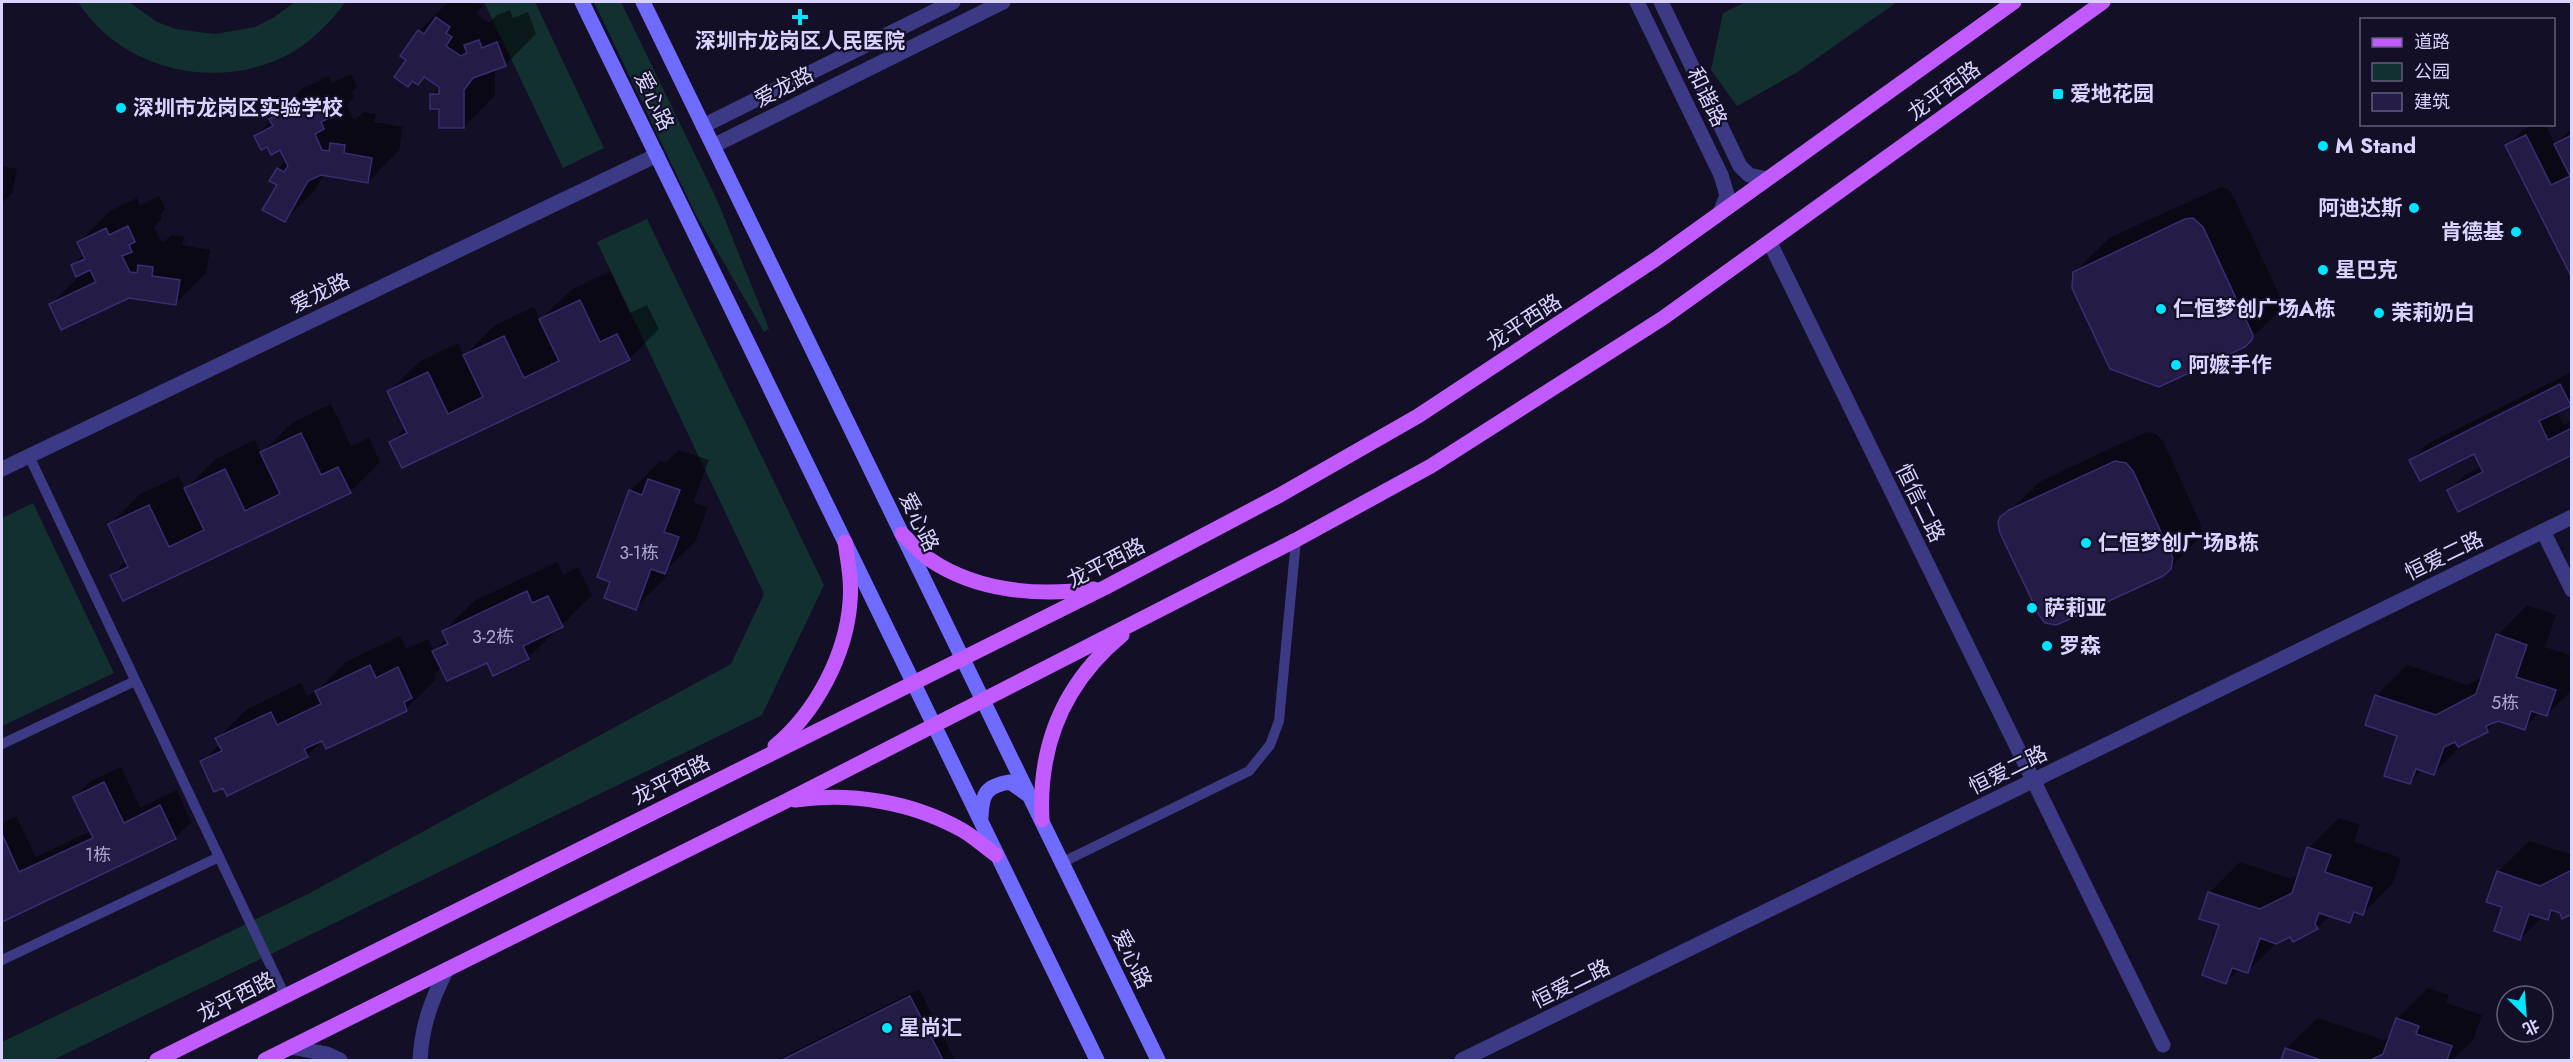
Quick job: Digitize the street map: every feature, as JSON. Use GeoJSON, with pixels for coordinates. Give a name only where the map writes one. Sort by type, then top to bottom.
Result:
{"type":"FeatureCollection","features":[{"type":"Feature","properties":{"kind":"main road","name":"龙平西路"},"geometry":{"type":"LineString","coordinates":[[157,1060],[1106,587],[1280,495],[1418,416],[1656,260],[2014,2]]}},
{"type":"Feature","properties":{"kind":"main road","name":"龙平西路"},"geometry":{"type":"LineString","coordinates":[[265,1060],[783,802],[1296,540],[1431,466],[1663,318],[2103,2]]}},
{"type":"Feature","properties":{"kind":"main road"},"geometry":{"type":"LineString","coordinates":[[902,534],[929,559],[957,574],[985,584],[1022,591],[1063,593],[1106,587]]}},
{"type":"Feature","properties":{"kind":"main road"},"geometry":{"type":"LineString","coordinates":[[759,759],[785,738],[807,712],[825,684],[838,654],[850,601],[850,575],[845,542]]}},
{"type":"Feature","properties":{"kind":"main road"},"geometry":{"type":"LineString","coordinates":[[1042,820],[1040,791],[1044,762],[1052,733],[1064,707],[1080,679],[1103,651],[1141,619]]}},
{"type":"Feature","properties":{"kind":"main road"},"geometry":{"type":"LineString","coordinates":[[783,802],[825,796],[863,798],[898,805],[932,816],[963,831],[996,855]]}},
{"type":"Feature","properties":{"kind":"street","name":"爱心路"},"geometry":{"type":"LineString","coordinates":[[582,2],[1097,1060]]}},
{"type":"Feature","properties":{"kind":"street","name":"爱心路"},"geometry":{"type":"LineString","coordinates":[[643,2],[1158,1060]]}},
{"type":"Feature","properties":{"kind":"street","name":"爱龙路"},"geometry":{"type":"LineString","coordinates":[[703,126],[953,2]]}},
{"type":"Feature","properties":{"kind":"street","name":"爱龙路"},"geometry":{"type":"LineString","coordinates":[[713,146],[1003,2]]}},
{"type":"Feature","properties":{"kind":"street","name":"和谐路"},"geometry":{"type":"LineString","coordinates":[[1637,2],[1722,175],[1726,195],[1720,213]]}},
{"type":"Feature","properties":{"kind":"street","name":"和谐路"},"geometry":{"type":"LineString","coordinates":[[1661,2],[1740,166],[1749,176],[1767,179]]}},
{"type":"Feature","properties":{"kind":"street","name":"爱龙路"},"geometry":{"type":"LineString","coordinates":[[2,469],[657,155]]}},
{"type":"Feature","properties":{"kind":"street","name":"恒信二路"},"geometry":{"type":"LineString","coordinates":[[1770,243],[2163,1045]]}},
{"type":"Feature","properties":{"kind":"street","name":"恒爱二路"},"geometry":{"type":"LineString","coordinates":[[1462,1060],[2571,517]]}},
{"type":"Feature","properties":{"kind":"street"},"geometry":{"type":"LineString","coordinates":[[2543,531],[2571,590]]}},
{"type":"Feature","properties":{"kind":"street"},"geometry":{"type":"LineString","coordinates":[[980,820],[982,798],[994,785],[1010,782],[1030,796]]}},
{"type":"Feature","properties":{"kind":"street"},"geometry":{"type":"LineString","coordinates":[[420,1060],[421,1038],[430,1003],[447,969]]}},
{"type":"Feature","properties":{"kind":"street"},"geometry":{"type":"LineString","coordinates":[[291,1047],[327,1054],[340,1060]]}},
{"type":"Feature","properties":{"kind":"lane"},"geometry":{"type":"LineString","coordinates":[[29,456],[285,996]]}},
{"type":"Feature","properties":{"kind":"lane"},"geometry":{"type":"LineString","coordinates":[[1061,862],[1249,771],[1270,745],[1279,721],[1296,540]]}},
{"type":"Feature","properties":{"kind":"lane"},"geometry":{"type":"LineString","coordinates":[[2,744],[135,681]]}},
{"type":"Feature","properties":{"kind":"lane"},"geometry":{"type":"LineString","coordinates":[[2,960],[219,857]]}},
{"type":"Feature","properties":{"kind":"green space"},"geometry":{"type":"Polygon","coordinates":[[[78,2],[129,2],[157,22],[176,29],[215,34],[255,27],[273,18],[295,2],[346,2],[322,29],[293,52],[265,64],[236,71],[205,73],[175,69],[147,59],[120,45],[97,26],[78,2]]]}},
{"type":"Feature","properties":{"kind":"green space"},"geometry":{"type":"Polygon","coordinates":[[[484,2],[535,2],[604,148],[563,168],[484,2]]]}},
{"type":"Feature","properties":{"kind":"green space"},"geometry":{"type":"Polygon","coordinates":[[[594,2],[621,2],[718,202],[769,329],[764,332],[695,213],[594,2]]]}},
{"type":"Feature","properties":{"kind":"green space"},"geometry":{"type":"Polygon","coordinates":[[[1746,2],[1897,2],[1796,73],[1737,106],[1711,70],[1723,13],[1746,2]]]}},
{"type":"Feature","properties":{"kind":"green space"},"geometry":{"type":"Polygon","coordinates":[[[647,219],[824,585],[762,715],[53,1060],[2,1060],[2,1042],[308,894],[731,664],[764,594],[597,242],[647,219]]]}},
{"type":"Feature","properties":{"kind":"green space"},"geometry":{"type":"Polygon","coordinates":[[[33,503],[114,673],[2,726],[2,518],[33,503]]]}},
{"type":"Feature","properties":{"kind":"building"},"geometry":{"type":"Polygon","coordinates":[[[436,17],[450,27],[446,33],[452,37],[446,46],[461,56],[467,53],[464,45],[479,40],[482,48],[497,42],[506,66],[473,78],[464,90],[464,128],[439,128],[439,109],[430,109],[430,94],[439,94],[439,87],[424,77],[418,85],[412,81],[408,87],[394,77],[406,60],[400,56],[418,30],[424,34],[436,17]]]}},
{"type":"Feature","properties":{"kind":"building"},"geometry":{"type":"Polygon","coordinates":[[[320,104],[327,119],[321,122],[324,129],[315,134],[322,150],[329,151],[330,143],[345,145],[344,153],[372,158],[368,183],[321,175],[308,181],[285,222],[262,210],[277,185],[269,181],[277,168],[284,172],[288,166],[280,150],[271,155],[267,147],[261,150],[254,136],[273,126],[269,119],[298,106],[301,113],[320,104]]]}},
{"type":"Feature","properties":{"kind":"building"},"geometry":{"type":"Polygon","coordinates":[[[2526,135],[2551,185],[2570,176],[2554,144],[2572,135],[2572,278],[2505,145],[2526,135]]]}},
{"type":"Feature","properties":{"kind":"building","name":"仁恒梦创广场A栋"},"geometry":{"type":"Polygon","coordinates":[[[2193,218],[2203,227],[2253,335],[2252,340],[2245,347],[2159,387],[2110,369],[2072,288],[2073,272],[2185,219],[2193,218]]]}},
{"type":"Feature","properties":{"kind":"building"},"geometry":{"type":"Polygon","coordinates":[[[128,226],[135,242],[129,245],[132,252],[122,256],[130,272],[137,273],[138,265],[153,267],[152,276],[180,280],[176,305],[129,298],[61,330],[49,304],[96,282],[90,270],[76,277],[71,265],[85,259],[77,242],[106,228],[109,235],[128,226]]]}},
{"type":"Feature","properties":{"kind":"building"},"geometry":{"type":"Polygon","coordinates":[[[580,300],[600,342],[617,334],[630,360],[402,468],[389,442],[407,433],[387,391],[428,372],[448,414],[483,397],[463,355],[504,336],[524,378],[559,361],[539,319],[580,300]]]}},
{"type":"Feature","properties":{"kind":"building"},"geometry":{"type":"Polygon","coordinates":[[[2560,384],[2571,406],[2539,421],[2548,440],[2572,428],[2572,455],[2458,512],[2447,490],[2483,472],[2474,454],[2420,481],[2409,460],[2560,384]]]}},
{"type":"Feature","properties":{"kind":"building"},"geometry":{"type":"Polygon","coordinates":[[[301,433],[321,475],[338,467],[351,493],[123,601],[110,575],[128,567],[108,524],[149,505],[169,547],[204,530],[184,488],[225,469],[245,511],[280,494],[260,452],[301,433]]]}},
{"type":"Feature","properties":{"kind":"building","name":"仁恒梦创广场B栋"},"geometry":{"type":"Polygon","coordinates":[[[2115,461],[2126,463],[2133,471],[2173,558],[2171,569],[2163,576],[2061,623],[2056,625],[2045,623],[2000,533],[1998,522],[2000,517],[2009,510],[2115,461]]]}},
{"type":"Feature","properties":{"kind":"building"},"geometry":{"type":"Polygon","coordinates":[[[648,479],[680,490],[664,532],[679,537],[665,574],[651,569],[636,610],[604,598],[610,582],[597,577],[629,490],[642,495],[648,479]]]}},
{"type":"Feature","properties":{"kind":"building"},"geometry":{"type":"Polygon","coordinates":[[[527,591],[532,603],[548,596],[563,627],[523,646],[529,659],[493,676],[487,663],[447,681],[432,651],[448,644],[442,631],[527,591]]]}},
{"type":"Feature","properties":{"kind":"building"},"geometry":{"type":"Polygon","coordinates":[[[2496,634],[2527,645],[2516,677],[2556,690],[2547,716],[2531,711],[2525,730],[2498,721],[2486,726],[2488,732],[2458,747],[2455,742],[2444,747],[2434,775],[2416,769],[2410,784],[2384,776],[2397,736],[2365,725],[2375,695],[2436,715],[2476,694],[2496,634]]]}},
{"type":"Feature","properties":{"kind":"building"},"geometry":{"type":"Polygon","coordinates":[[[370,665],[376,678],[398,667],[412,698],[404,702],[407,711],[326,749],[322,741],[304,749],[308,757],[227,796],[223,788],[214,792],[200,761],[222,751],[215,738],[271,712],[277,725],[321,704],[315,691],[370,665]]]}},
{"type":"Feature","properties":{"kind":"building"},"geometry":{"type":"Polygon","coordinates":[[[104,782],[124,823],[160,805],[176,839],[2,922],[2,834],[19,872],[93,838],[73,797],[104,782]]]}},
{"type":"Feature","properties":{"kind":"building"},"geometry":{"type":"Polygon","coordinates":[[[2307,847],[2331,855],[2325,872],[2372,888],[2363,915],[2354,912],[2350,923],[2319,913],[2315,924],[2318,929],[2293,942],[2290,937],[2276,944],[2260,938],[2248,973],[2232,968],[2226,984],[2202,975],[2219,925],[2199,919],[2208,892],[2260,909],[2292,893],[2307,847]]]}},
{"type":"Feature","properties":{"kind":"building"},"geometry":{"type":"Polygon","coordinates":[[[2572,870],[2572,914],[2562,919],[2560,913],[2551,910],[2548,920],[2529,914],[2520,940],[2494,931],[2502,907],[2486,902],[2497,871],[2540,886],[2572,870]]]}},
{"type":"Feature","properties":{"kind":"building","name":"星尚汇"},"geometry":{"type":"Polygon","coordinates":[[[910,996],[943,1060],[782,1060],[910,996]]]}},
{"type":"Feature","properties":{"kind":"building"},"geometry":{"type":"Polygon","coordinates":[[[2396,1018],[2419,1026],[2416,1034],[2452,1046],[2447,1060],[2371,1060],[2383,1054],[2396,1018]]]}},
{"type":"Feature","properties":{"kind":"building"},"geometry":{"type":"Polygon","coordinates":[[[2285,1048],[2321,1060],[2281,1060],[2285,1048]]]}},
{"type":"Feature","properties":{"kind":"place","name":"深圳市龙岗区人民医院"},"geometry":{"type":"Point","coordinates":[800,17]}},
{"type":"Feature","properties":{"kind":"place","name":"爱地花园"},"geometry":{"type":"Point","coordinates":[2058,94]}},
{"type":"Feature","properties":{"kind":"place","name":"深圳市龙岗区实验学校"},"geometry":{"type":"Point","coordinates":[121,108]}},
{"type":"Feature","properties":{"kind":"place","name":"M Stand"},"geometry":{"type":"Point","coordinates":[2323,146]}},
{"type":"Feature","properties":{"kind":"place","name":"阿迪达斯"},"geometry":{"type":"Point","coordinates":[2414,208]}},
{"type":"Feature","properties":{"kind":"place","name":"肯德基"},"geometry":{"type":"Point","coordinates":[2516,232]}},
{"type":"Feature","properties":{"kind":"place","name":"星巴克"},"geometry":{"type":"Point","coordinates":[2323,270]}},
{"type":"Feature","properties":{"kind":"place","name":"仁恒梦创广场A栋"},"geometry":{"type":"Point","coordinates":[2161,309]}},
{"type":"Feature","properties":{"kind":"place","name":"茉莉奶白"},"geometry":{"type":"Point","coordinates":[2379,313]}},
{"type":"Feature","properties":{"kind":"place","name":"阿嬷手作"},"geometry":{"type":"Point","coordinates":[2176,365]}},
{"type":"Feature","properties":{"kind":"place","name":"仁恒梦创广场B栋"},"geometry":{"type":"Point","coordinates":[2086,543]}},
{"type":"Feature","properties":{"kind":"place","name":"萨莉亚"},"geometry":{"type":"Point","coordinates":[2032,608]}},
{"type":"Feature","properties":{"kind":"place","name":"罗森"},"geometry":{"type":"Point","coordinates":[2047,646]}},
{"type":"Feature","properties":{"kind":"place","name":"星尚汇"},"geometry":{"type":"Point","coordinates":[887,1028]}}]}
